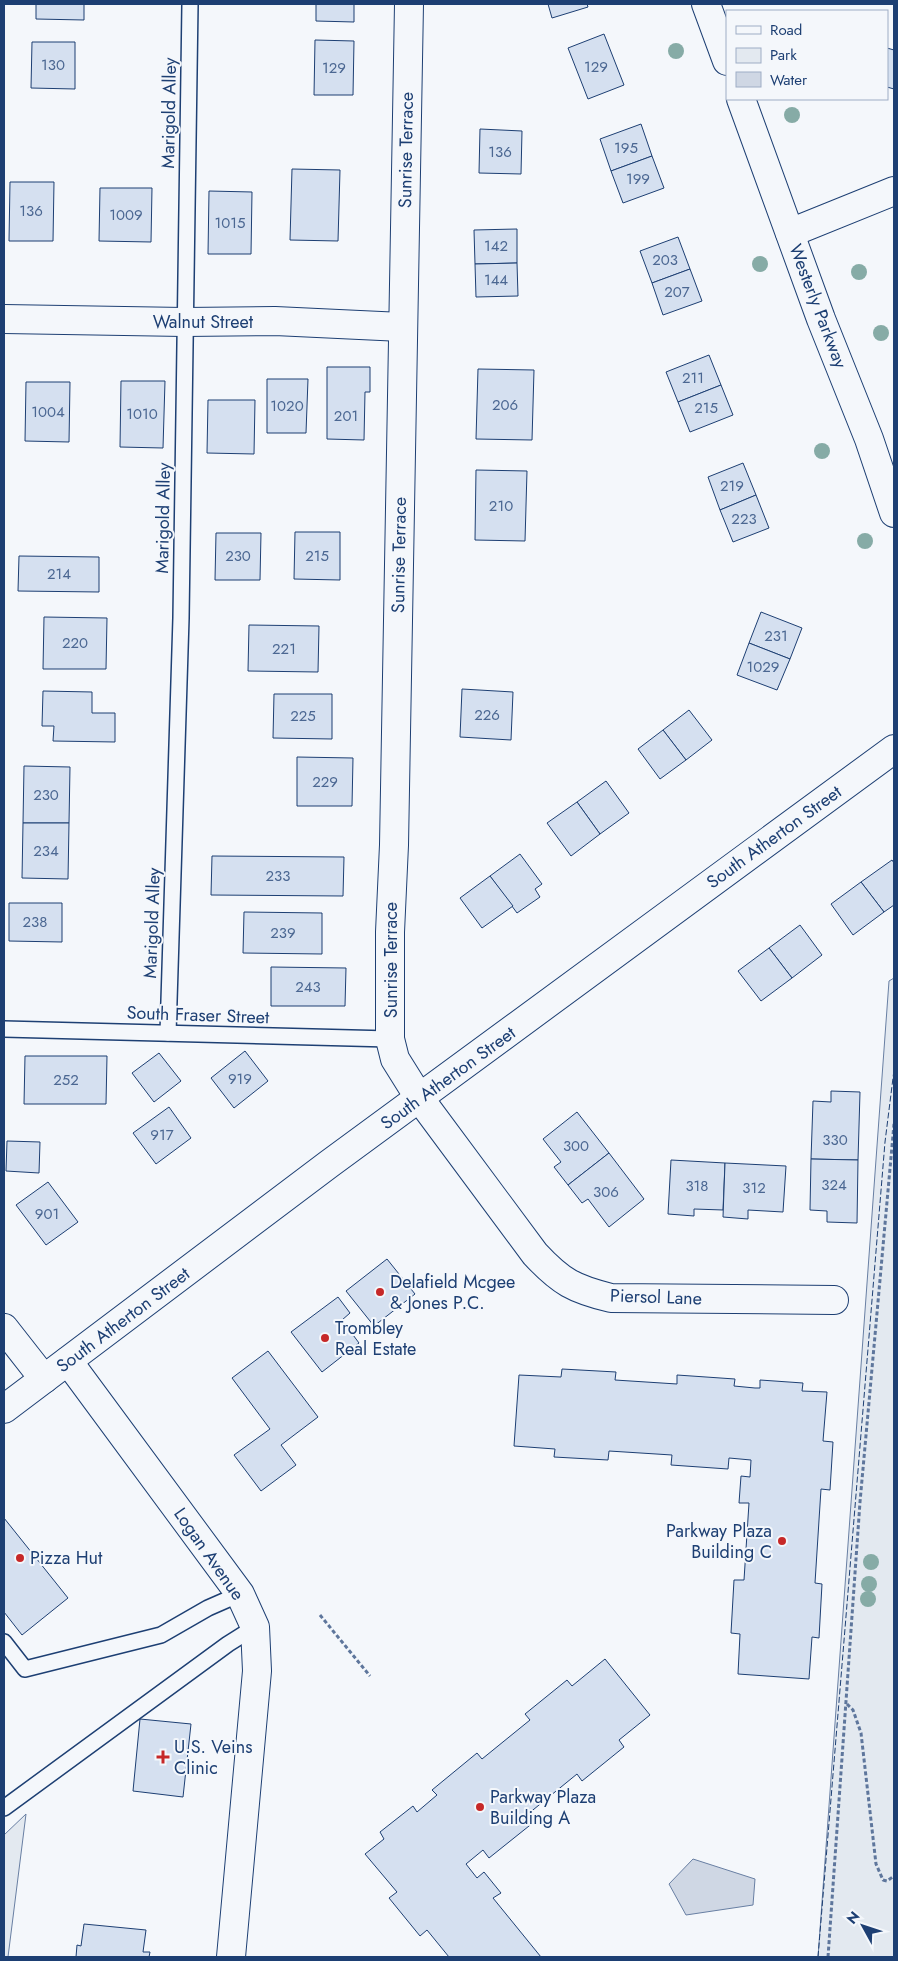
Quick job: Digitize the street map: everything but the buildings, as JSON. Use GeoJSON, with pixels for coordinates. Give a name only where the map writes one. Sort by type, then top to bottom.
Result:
{"type":"FeatureCollection","features":[{"type":"Feature","properties":{"kind":"street","name":"Sunrise Terrace"},"geometry":{"type":"LineString","coordinates":[[409,4],[394,835],[390,932],[390,1039],[395,1059],[420,1099]]}},
{"type":"Feature","properties":{"kind":"street"},"geometry":{"type":"LineString","coordinates":[[706,4],[726,58]]}},
{"type":"Feature","properties":{"kind":"street","name":"Westerly Parkway"},"geometry":{"type":"LineString","coordinates":[[740,100],[821,319],[869,439],[894,513]]}},
{"type":"Feature","properties":{"kind":"street"},"geometry":{"type":"LineString","coordinates":[[790,233],[894,190]]}},
{"type":"Feature","properties":{"kind":"street","name":"Walnut Street"},"geometry":{"type":"LineString","coordinates":[[4,319],[184,322],[275,321],[402,327]]}},
{"type":"Feature","properties":{"kind":"street","name":"South Atherton Street"},"geometry":{"type":"LineString","coordinates":[[4,1409],[329,1164],[894,749]]}},
{"type":"Feature","properties":{"kind":"street","name":"Piersol Lane"},"geometry":{"type":"LineString","coordinates":[[420,1099],[535,1254],[554,1274],[565,1282],[586,1292],[611,1298],[834,1300]]}},
{"type":"Feature","properties":{"kind":"street"},"geometry":{"type":"LineString","coordinates":[[4,1328],[44,1380]]}},
{"type":"Feature","properties":{"kind":"street","name":"Logan Avenue"},"geometry":{"type":"LineString","coordinates":[[68,1361],[240,1594],[255,1627],[257,1672],[231,1957]]}},
{"type":"Feature","properties":{"kind":"lane","name":"Marigold Alley"},"geometry":{"type":"LineString","coordinates":[[168,1033],[181,618],[190,4]]}},
{"type":"Feature","properties":{"kind":"lane","name":"South Fraser Street"},"geometry":{"type":"LineString","coordinates":[[4,1029],[390,1039]]}},
{"type":"Feature","properties":{"kind":"lane"},"geometry":{"type":"LineString","coordinates":[[4,1642],[26,1670],[161,1634],[208,1608],[240,1594]]}},
{"type":"Feature","properties":{"kind":"lane"},"geometry":{"type":"LineString","coordinates":[[4,1808],[220,1650],[255,1627]]}},
{"type":"Feature","properties":{"kind":"path"},"geometry":{"type":"LineString","coordinates":[[828,1957],[860,1502],[894,1124]]}},
{"type":"Feature","properties":{"kind":"path"},"geometry":{"type":"LineString","coordinates":[[320,1615],[370,1676]]}},
{"type":"Feature","properties":{"kind":"path"},"geometry":{"type":"LineString","coordinates":[[847,1703],[853,1710],[856,1718],[863,1747],[876,1864],[883,1880],[887,1881],[894,1876]]}},
{"type":"Feature","properties":{"kind":"green space"},"geometry":{"type":"Polygon","coordinates":[[[894,978],[894,1957],[818,1957],[889,981],[894,978]]]}},
{"type":"Feature","properties":{"kind":"green space"},"geometry":{"type":"Polygon","coordinates":[[[26,1814],[8,1957],[4,1957],[4,1835],[26,1814]]]}},
{"type":"Feature","properties":{"kind":"water"},"geometry":{"type":"Polygon","coordinates":[[[693,1859],[755,1879],[753,1905],[686,1915],[669,1884],[693,1859]]]}},
{"type":"Feature","properties":{"kind":"fence"},"geometry":{"type":"LineString","coordinates":[[818,1957],[885,1142],[894,1070]]}},
{"type":"Feature","properties":{"kind":"place","name":"Delafield Mcgee & Jones P.C."},"geometry":{"type":"Point","coordinates":[380,1292]}},
{"type":"Feature","properties":{"kind":"place","name":"Trombley Real Estate"},"geometry":{"type":"Point","coordinates":[325,1338]}},
{"type":"Feature","properties":{"kind":"place","name":"Parkway Plaza Building C"},"geometry":{"type":"Point","coordinates":[782,1541]}},
{"type":"Feature","properties":{"kind":"place","name":"Pizza Hut"},"geometry":{"type":"Point","coordinates":[20,1558]}},
{"type":"Feature","properties":{"kind":"place","name":"U.S. Veins Clinic"},"geometry":{"type":"Point","coordinates":[163,1757]}},
{"type":"Feature","properties":{"kind":"place","name":"Parkway Plaza Building A"},"geometry":{"type":"Point","coordinates":[480,1807]}}]}
